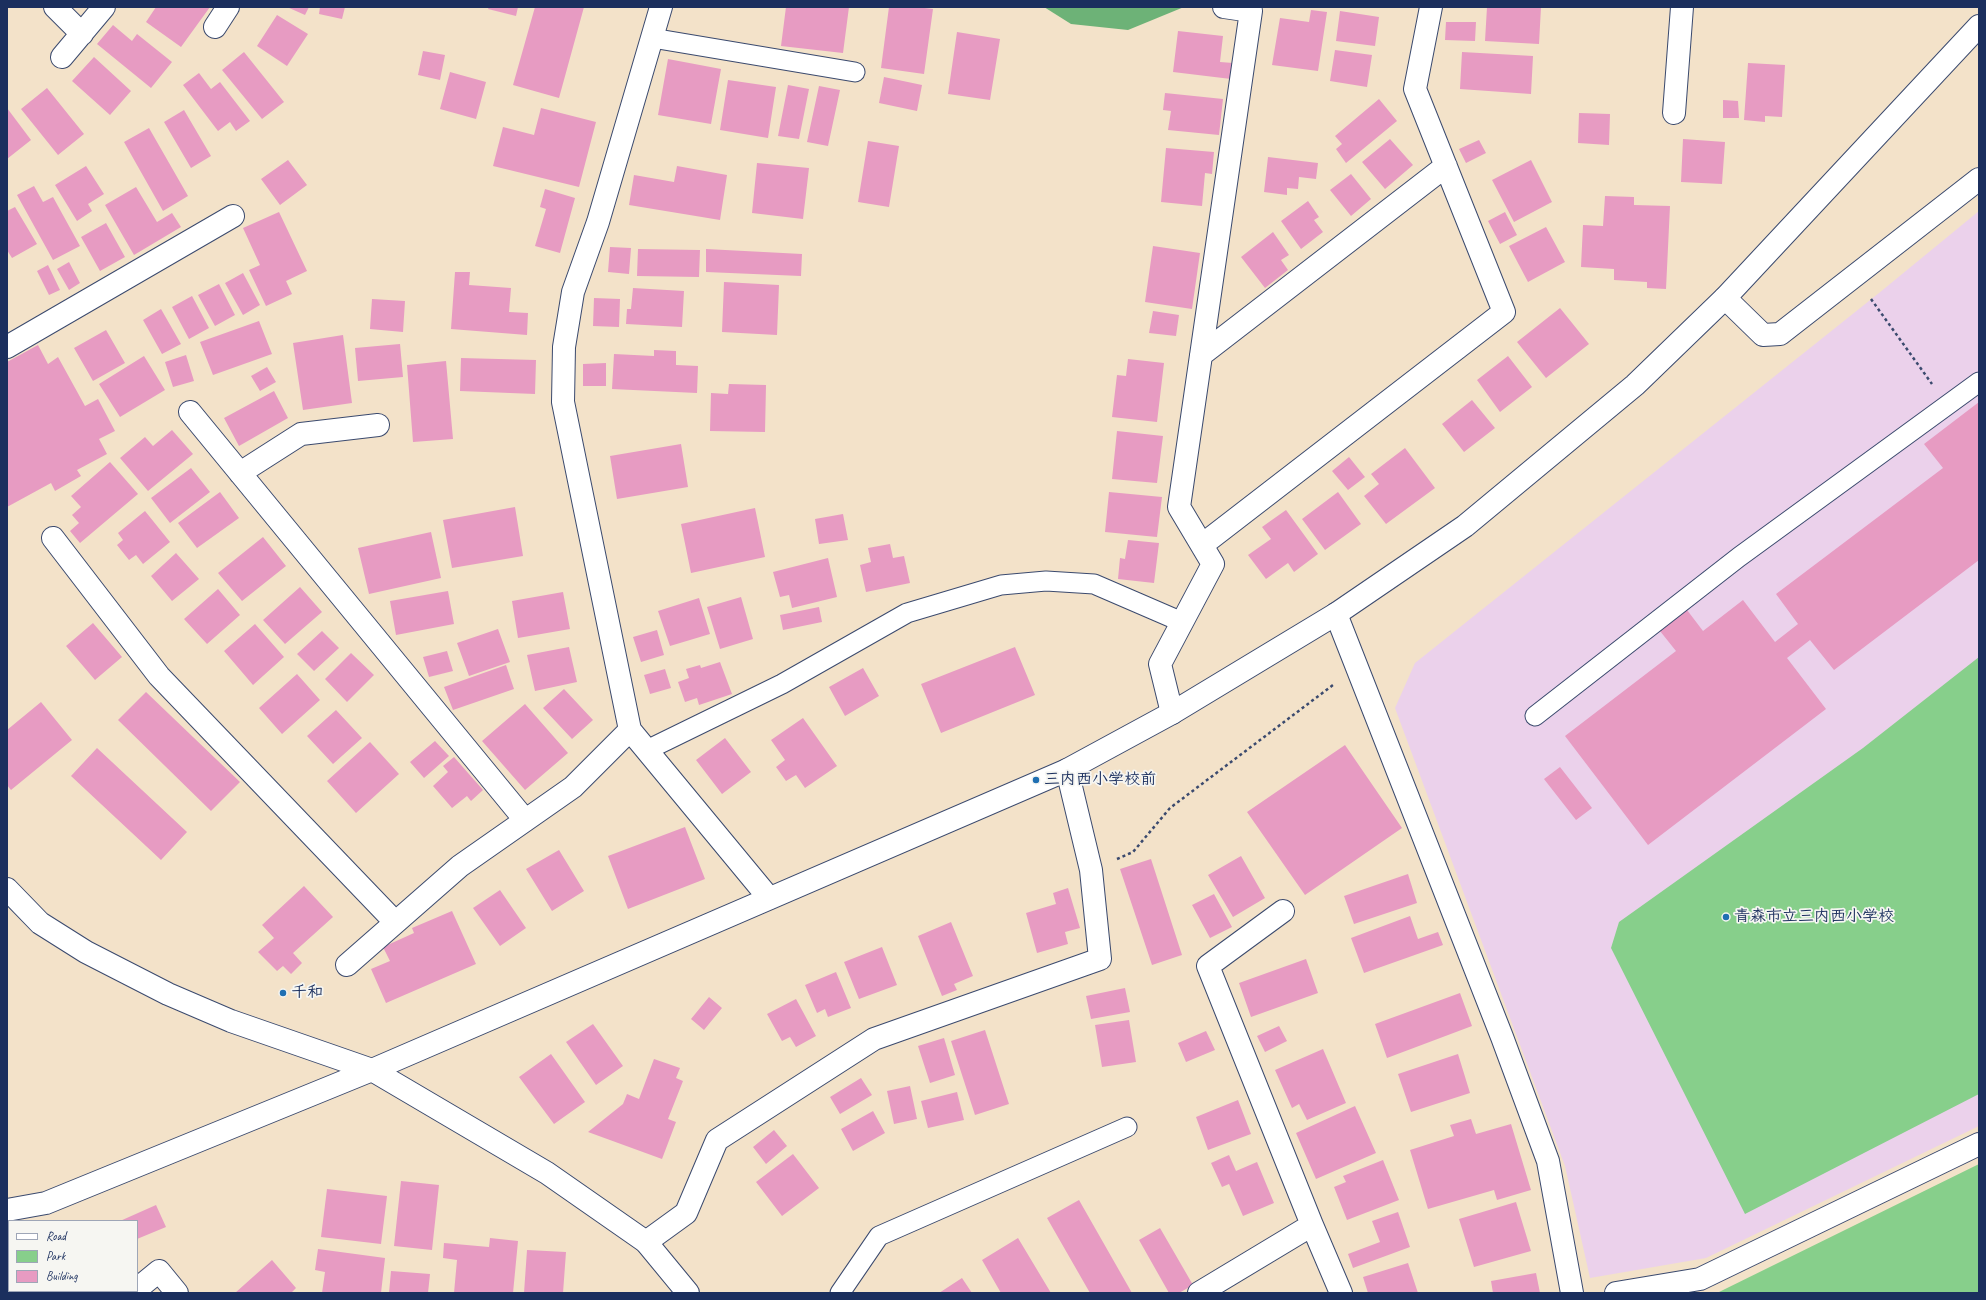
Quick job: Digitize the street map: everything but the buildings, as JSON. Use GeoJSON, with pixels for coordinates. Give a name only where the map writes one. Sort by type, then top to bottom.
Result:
{"type":"FeatureCollection","features":[{"type":"Feature","properties":{"kind":"street"},"geometry":{"type":"LineString","coordinates":[[55,7],[82,34]]}},
{"type":"Feature","properties":{"kind":"street"},"geometry":{"type":"LineString","coordinates":[[62,57],[104,7]]}},
{"type":"Feature","properties":{"kind":"street"},"geometry":{"type":"LineString","coordinates":[[215,27],[228,7]]}},
{"type":"Feature","properties":{"kind":"street"},"geometry":{"type":"LineString","coordinates":[[661,7],[598,222],[573,292],[564,347],[564,402],[630,730],[770,898]]}},
{"type":"Feature","properties":{"kind":"street"},"geometry":{"type":"LineString","coordinates":[[1172,713],[1160,664],[1213,564],[1179,507],[1251,11],[1224,7]]}},
{"type":"Feature","properties":{"kind":"street"},"geometry":{"type":"LineString","coordinates":[[1202,545],[1504,312],[1415,89],[1431,7]]}},
{"type":"Feature","properties":{"kind":"street"},"geometry":{"type":"LineString","coordinates":[[1674,113],[1682,7]]}},
{"type":"Feature","properties":{"kind":"street"},"geometry":{"type":"LineString","coordinates":[[7,1210],[46,1203],[372,1070],[1067,770],[1172,713],[1336,614],[1465,526],[1635,384],[1725,298],[1979,26]]}},
{"type":"Feature","properties":{"kind":"street"},"geometry":{"type":"LineString","coordinates":[[1201,355],[1446,166]]}},
{"type":"Feature","properties":{"kind":"street"},"geometry":{"type":"LineString","coordinates":[[1725,298],[1763,335],[1780,334],[1979,179]]}},
{"type":"Feature","properties":{"kind":"street"},"geometry":{"type":"LineString","coordinates":[[7,346],[233,216]]}},
{"type":"Feature","properties":{"kind":"street"},"geometry":{"type":"LineString","coordinates":[[190,412],[525,820]]}},
{"type":"Feature","properties":{"kind":"street"},"geometry":{"type":"LineString","coordinates":[[240,473],[301,434],[378,425]]}},
{"type":"Feature","properties":{"kind":"street"},"geometry":{"type":"LineString","coordinates":[[53,538],[159,676],[395,922]]}},
{"type":"Feature","properties":{"kind":"street"},"geometry":{"type":"LineString","coordinates":[[1336,614],[1502,1037],[1548,1161],[1572,1293]]}},
{"type":"Feature","properties":{"kind":"street"},"geometry":{"type":"LineString","coordinates":[[347,964],[460,866],[573,787],[630,730]]}},
{"type":"Feature","properties":{"kind":"street"},"geometry":{"type":"LineString","coordinates":[[646,1242],[686,1213],[718,1140],[874,1040],[1100,959],[1091,870],[1067,770]]}},
{"type":"Feature","properties":{"kind":"street"},"geometry":{"type":"LineString","coordinates":[[7,889],[40,923],[86,952],[168,994],[231,1021],[372,1070],[547,1173],[646,1242],[688,1293]]}},
{"type":"Feature","properties":{"kind":"street"},"geometry":{"type":"LineString","coordinates":[[1283,911],[1208,966],[1312,1225],[1341,1293]]}},
{"type":"Feature","properties":{"kind":"street"},"geometry":{"type":"LineString","coordinates":[[1616,1293],[1700,1279],[1979,1144]]}},
{"type":"Feature","properties":{"kind":"street"},"geometry":{"type":"LineString","coordinates":[[25,1220],[46,1203]]}},
{"type":"Feature","properties":{"kind":"street"},"geometry":{"type":"LineString","coordinates":[[1199,1293],[1312,1225]]}},
{"type":"Feature","properties":{"kind":"street"},"geometry":{"type":"LineString","coordinates":[[138,1288],[159,1271],[176,1293]]}},
{"type":"Feature","properties":{"kind":"lane"},"geometry":{"type":"LineString","coordinates":[[652,38],[854,72]]}},
{"type":"Feature","properties":{"kind":"lane"},"geometry":{"type":"LineString","coordinates":[[1535,716],[1739,557],[1979,382]]}},
{"type":"Feature","properties":{"kind":"lane"},"geometry":{"type":"LineString","coordinates":[[647,750],[782,684],[907,613],[1001,585],[1046,581],[1094,584],[1182,622]]}},
{"type":"Feature","properties":{"kind":"lane"},"geometry":{"type":"LineString","coordinates":[[840,1293],[879,1236],[1127,1127]]}},
{"type":"Feature","properties":{"kind":"path"},"geometry":{"type":"LineString","coordinates":[[1870,298],[1913,358]]}},
{"type":"Feature","properties":{"kind":"path"},"geometry":{"type":"LineString","coordinates":[[1091,870],[1133,852],[1170,808],[1333,684]]}},
{"type":"Feature","properties":{"kind":"shaded area","name":"青森市立三内西小学校"},"geometry":{"type":"Polygon","coordinates":[[[1979,211],[1979,1126],[1706,1258],[1590,1278],[1565,1166],[1395,708],[1415,663],[1879,293],[1979,211]]]}},
{"type":"Feature","properties":{"kind":"green space"},"geometry":{"type":"Polygon","coordinates":[[[1044,7],[1184,7],[1128,30],[1071,24],[1044,7]]]}},
{"type":"Feature","properties":{"kind":"green space"},"geometry":{"type":"Polygon","coordinates":[[[1979,657],[1979,1094],[1745,1214],[1611,948],[1619,922],[1863,748],[1979,657]]]}},
{"type":"Feature","properties":{"kind":"green space"},"geometry":{"type":"Polygon","coordinates":[[[1979,1164],[1979,1293],[1717,1293],[1979,1164]]]}},
{"type":"Feature","properties":{"kind":"place","name":"三内西小学校前"},"geometry":{"type":"Point","coordinates":[1036,780]}},
{"type":"Feature","properties":{"kind":"place","name":"青森市立三内西小学校"},"geometry":{"type":"Point","coordinates":[1726,917]}},
{"type":"Feature","properties":{"kind":"place","name":"千和"},"geometry":{"type":"Point","coordinates":[283,993]}}]}
